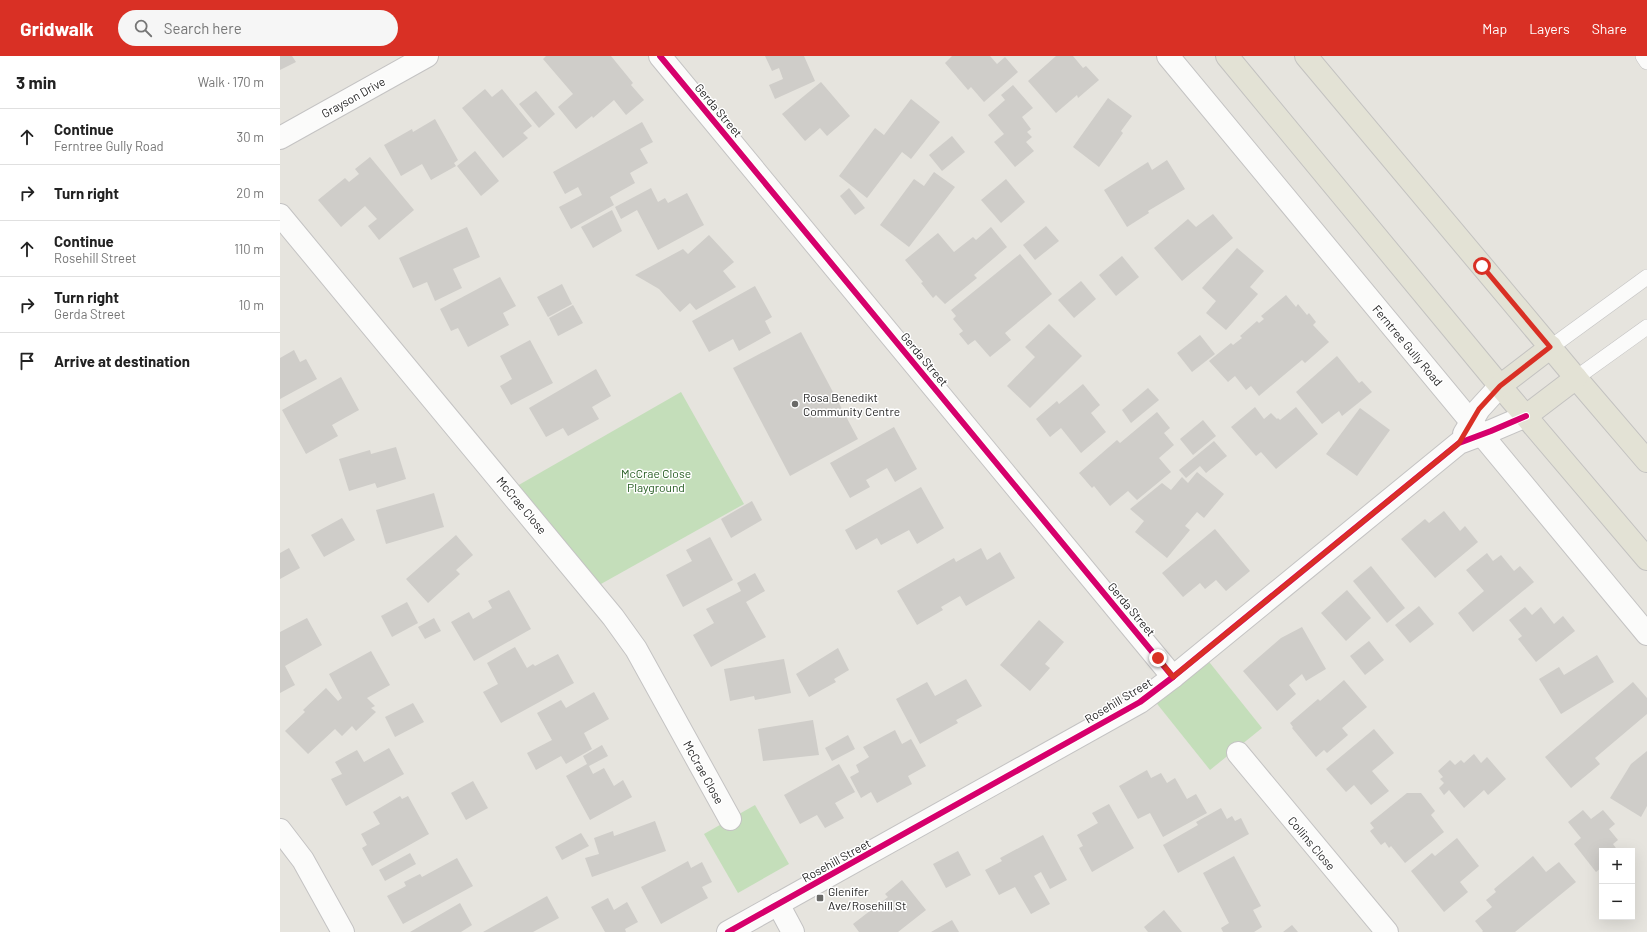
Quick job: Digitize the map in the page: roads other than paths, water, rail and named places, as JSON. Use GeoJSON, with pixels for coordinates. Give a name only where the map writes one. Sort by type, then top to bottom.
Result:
{"type":"FeatureCollection","features":[{"type":"Feature","properties":{"kind":"main road"},"geometry":{"type":"LineString","coordinates":[[1227,56],[1500,386],[1647,559]]}},
{"type":"Feature","properties":{"kind":"main road"},"geometry":{"type":"LineString","coordinates":[[1306,56],[1647,461]]}},
{"type":"Feature","properties":{"kind":"main road"},"geometry":{"type":"LineString","coordinates":[[1500,386],[1550,347]]}},
{"type":"Feature","properties":{"kind":"main road"},"geometry":{"type":"LineString","coordinates":[[1526,416],[1576,378]]}},
{"type":"Feature","properties":{"kind":"street","name":"Grayson Drive"},"geometry":{"type":"LineString","coordinates":[[280,138],[427,56]]}},
{"type":"Feature","properties":{"kind":"street","name":"Gerda Street"},"geometry":{"type":"LineString","coordinates":[[660,56],[1173,677]]}},
{"type":"Feature","properties":{"kind":"street","name":"Ferntree Gully Road"},"geometry":{"type":"LineString","coordinates":[[1168,56],[1647,634]]}},
{"type":"Feature","properties":{"kind":"street","name":"McCrae Close"},"geometry":{"type":"LineString","coordinates":[[280,215],[613,616],[636,649],[730,819]]}},
{"type":"Feature","properties":{"kind":"street"},"geometry":{"type":"LineString","coordinates":[[1477,428],[1479,409],[1500,386]]}},
{"type":"Feature","properties":{"kind":"street","name":"Rosehill Street"},"geometry":{"type":"LineString","coordinates":[[728,932],[1133,706],[1157,690],[1477,428],[1526,416]]}},
{"type":"Feature","properties":{"kind":"street","name":"Collins Close"},"geometry":{"type":"LineString","coordinates":[[1238,753],[1387,932]]}},
{"type":"Feature","properties":{"kind":"street"},"geometry":{"type":"LineString","coordinates":[[280,830],[302,860],[343,932]]}},
{"type":"Feature","properties":{"kind":"street"},"geometry":{"type":"LineString","coordinates":[[778,904],[793,932]]}},
{"type":"Feature","properties":{"kind":"lane"},"geometry":{"type":"LineString","coordinates":[[1642,56],[1647,62]]}},
{"type":"Feature","properties":{"kind":"lane"},"geometry":{"type":"LineString","coordinates":[[1550,347],[1647,277]]}},
{"type":"Feature","properties":{"kind":"lane"},"geometry":{"type":"LineString","coordinates":[[1576,378],[1647,327]]}},
{"type":"Feature","properties":{"kind":"place","name":"Rosa Benedikt Community Centre"},"geometry":{"type":"Point","coordinates":[795,404]}},
{"type":"Feature","properties":{"kind":"place","name":"Glenifer Ave/Rosehill St"},"geometry":{"type":"Point","coordinates":[820,898]}},
{"type":"Feature","properties":{"kind":"park label","name":"McCrae Close Playground"},"geometry":{"type":"Point","coordinates":[656,480]}}]}
